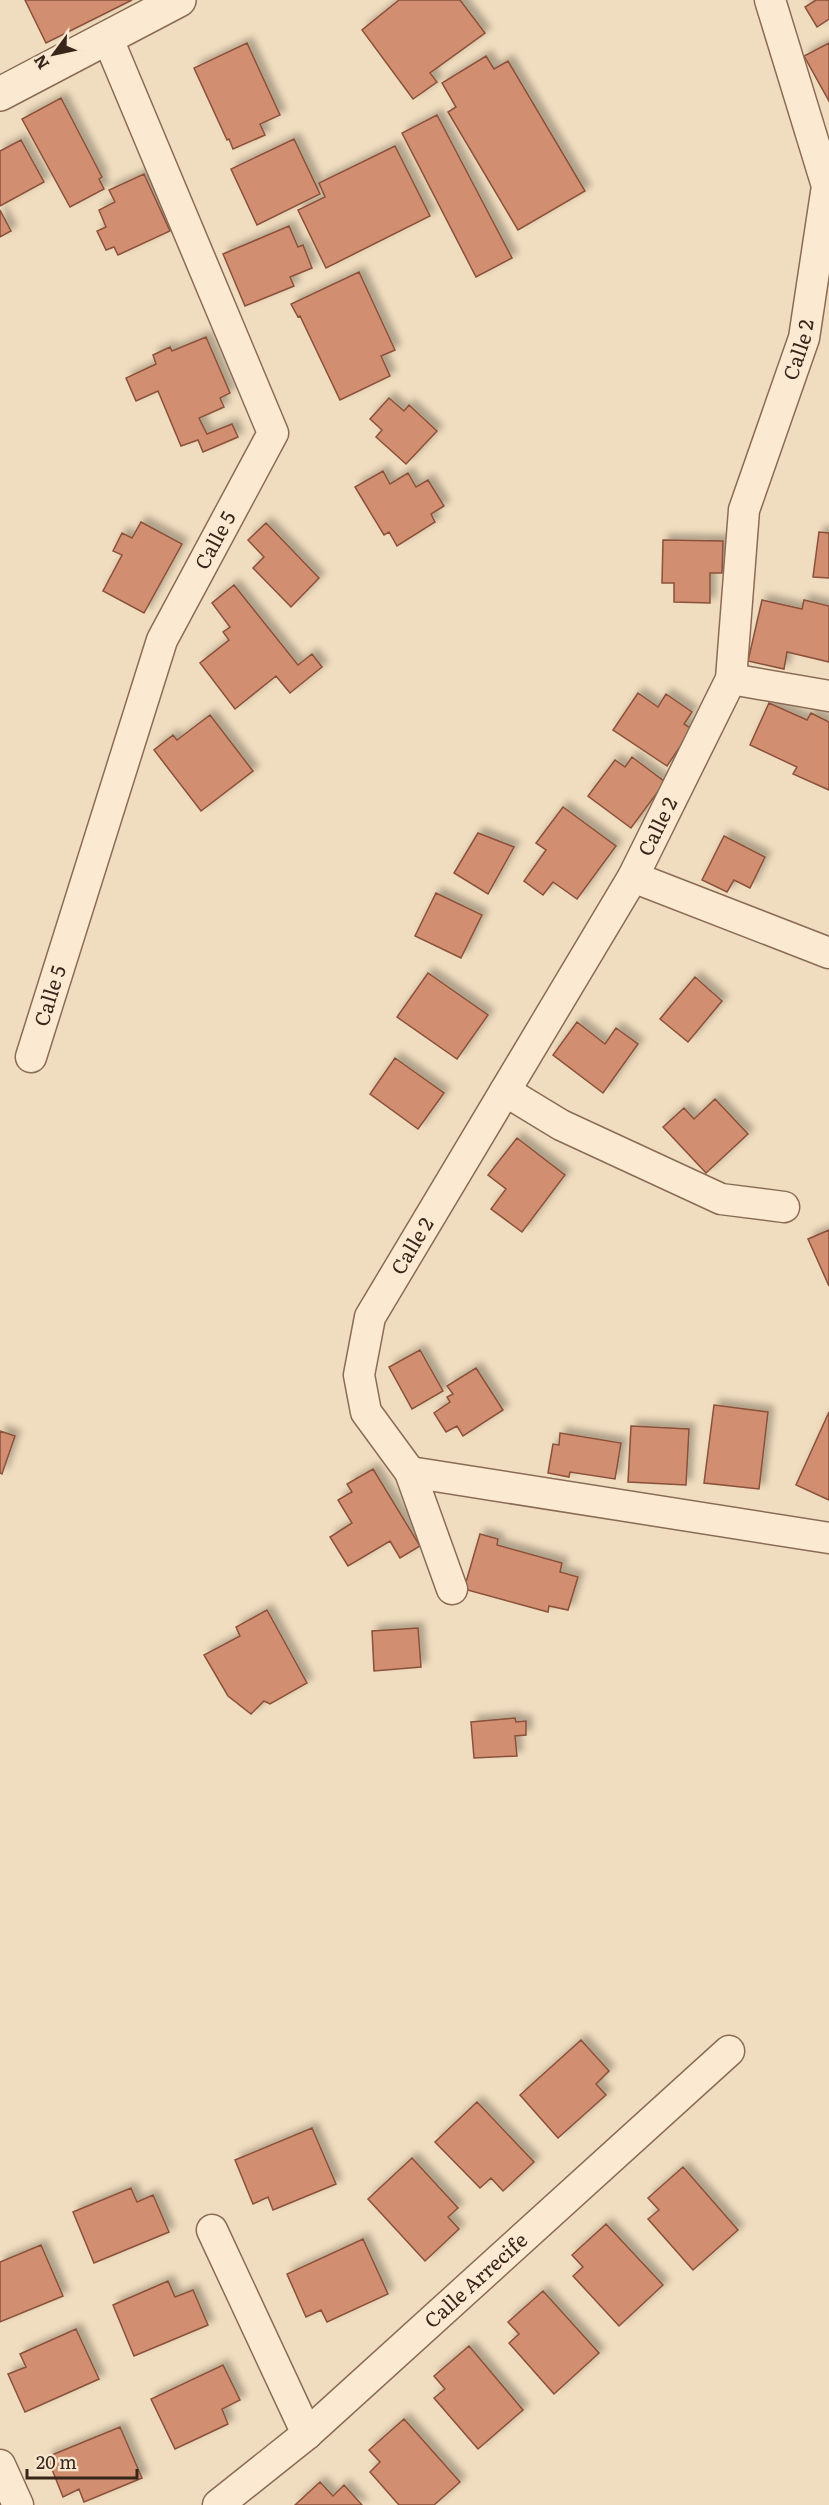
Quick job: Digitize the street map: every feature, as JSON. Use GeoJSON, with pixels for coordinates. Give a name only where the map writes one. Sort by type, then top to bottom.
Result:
{"type":"FeatureCollection","features":[{"type":"Feature","properties":{"kind":"street"},"geometry":{"type":"LineString","coordinates":[[0,94],[179,0]]}},
{"type":"Feature","properties":{"kind":"street","name":"Calle 2"},"geometry":{"type":"LineString","coordinates":[[452,1589],[410,1472],[366,1413],[359,1375],[370,1317],[633,877],[731,679],[744,510],[804,338],[827,186],[770,0]]}},
{"type":"Feature","properties":{"kind":"street","name":"Calle 5"},"geometry":{"type":"LineString","coordinates":[[31,1057],[162,640],[273,433],[108,39]]}},
{"type":"Feature","properties":{"kind":"street"},"geometry":{"type":"LineString","coordinates":[[731,679],[829,696]]}},
{"type":"Feature","properties":{"kind":"street"},"geometry":{"type":"LineString","coordinates":[[633,877],[829,953]]}},
{"type":"Feature","properties":{"kind":"street"},"geometry":{"type":"LineString","coordinates":[[505,1091],[561,1125],[721,1199],[784,1207]]}},
{"type":"Feature","properties":{"kind":"street"},"geometry":{"type":"LineString","coordinates":[[410,1472],[829,1538]]}},
{"type":"Feature","properties":{"kind":"street","name":"Calle Arrecife"},"geometry":{"type":"LineString","coordinates":[[218,2505],[307,2434],[729,2050]]}},
{"type":"Feature","properties":{"kind":"street"},"geometry":{"type":"LineString","coordinates":[[212,2230],[307,2434]]}},
{"type":"Feature","properties":{"kind":"street"},"geometry":{"type":"LineString","coordinates":[[0,2465],[18,2505]]}},
{"type":"Feature","properties":{"kind":"building"},"geometry":{"type":"Polygon","coordinates":[[[25,0],[132,0],[46,43],[25,0]]]}},
{"type":"Feature","properties":{"kind":"building"},"geometry":{"type":"Polygon","coordinates":[[[399,0],[460,0],[485,33],[430,73],[437,82],[413,99],[362,30],[399,0]]]}},
{"type":"Feature","properties":{"kind":"building"},"geometry":{"type":"Polygon","coordinates":[[[816,0],[829,0],[829,19],[817,27],[805,7],[816,0]]]}},
{"type":"Feature","properties":{"kind":"building"},"geometry":{"type":"Polygon","coordinates":[[[247,43],[280,115],[260,124],[265,135],[233,149],[194,68],[247,43]]]}},
{"type":"Feature","properties":{"kind":"building"},"geometry":{"type":"Polygon","coordinates":[[[829,43],[829,101],[804,56],[829,43]]]}},
{"type":"Feature","properties":{"kind":"building"},"geometry":{"type":"Polygon","coordinates":[[[486,56],[494,69],[508,61],[585,191],[518,230],[448,112],[456,107],[442,83],[486,56]]]}},
{"type":"Feature","properties":{"kind":"building"},"geometry":{"type":"Polygon","coordinates":[[[61,98],[102,177],[99,179],[104,189],[70,207],[22,119],[61,98]]]}},
{"type":"Feature","properties":{"kind":"building"},"geometry":{"type":"Polygon","coordinates":[[[437,115],[512,258],[476,277],[402,133],[437,115]]]}},
{"type":"Feature","properties":{"kind":"building"},"geometry":{"type":"Polygon","coordinates":[[[294,139],[320,194],[257,225],[231,169],[294,139]]]}},
{"type":"Feature","properties":{"kind":"building"},"geometry":{"type":"Polygon","coordinates":[[[21,140],[44,182],[0,206],[0,151],[21,140]]]}},
{"type":"Feature","properties":{"kind":"building"},"geometry":{"type":"Polygon","coordinates":[[[395,146],[430,216],[326,268],[298,210],[325,197],[319,183],[395,146]]]}},
{"type":"Feature","properties":{"kind":"building"},"geometry":{"type":"Polygon","coordinates":[[[144,174],[170,231],[118,255],[114,247],[106,250],[97,231],[106,227],[99,210],[115,202],[109,190],[144,174]]]}},
{"type":"Feature","properties":{"kind":"building"},"geometry":{"type":"Polygon","coordinates":[[[0,210],[11,231],[0,237],[0,210]]]}},
{"type":"Feature","properties":{"kind":"building"},"geometry":{"type":"Polygon","coordinates":[[[289,226],[298,247],[303,245],[312,268],[290,277],[294,286],[245,306],[223,254],[289,226]]]}},
{"type":"Feature","properties":{"kind":"building"},"geometry":{"type":"Polygon","coordinates":[[[359,272],[395,350],[381,356],[390,376],[340,400],[300,316],[298,317],[291,304],[359,272]]]}},
{"type":"Feature","properties":{"kind":"building"},"geometry":{"type":"Polygon","coordinates":[[[206,337],[230,393],[220,398],[224,407],[199,418],[207,434],[232,424],[238,437],[203,452],[198,440],[181,446],[158,391],[136,401],[126,378],[156,364],[153,355],[170,347],[172,351],[206,337]]]}},
{"type":"Feature","properties":{"kind":"building"},"geometry":{"type":"Polygon","coordinates":[[[389,398],[404,411],[409,405],[437,431],[406,464],[376,437],[382,430],[370,419],[389,398]]]}},
{"type":"Feature","properties":{"kind":"building"},"geometry":{"type":"Polygon","coordinates":[[[383,471],[390,484],[408,473],[416,487],[428,480],[444,506],[431,514],[435,522],[397,546],[389,532],[384,535],[355,487],[383,471]]]}},
{"type":"Feature","properties":{"kind":"building"},"geometry":{"type":"Polygon","coordinates":[[[141,522],[182,544],[144,613],[103,591],[122,555],[113,551],[122,533],[132,538],[141,522]]]}},
{"type":"Feature","properties":{"kind":"building"},"geometry":{"type":"Polygon","coordinates":[[[266,523],[319,578],[291,607],[253,568],[264,557],[248,540],[266,523]]]}},
{"type":"Feature","properties":{"kind":"building"},"geometry":{"type":"Polygon","coordinates":[[[819,532],[829,533],[829,578],[813,577],[819,532]]]}},
{"type":"Feature","properties":{"kind":"building"},"geometry":{"type":"Polygon","coordinates":[[[663,540],[723,541],[722,573],[710,573],[710,603],[674,602],[674,583],[662,583],[663,540]]]}},
{"type":"Feature","properties":{"kind":"building"},"geometry":{"type":"Polygon","coordinates":[[[234,585],[298,665],[312,654],[322,667],[290,693],[276,676],[235,709],[200,663],[229,640],[223,632],[230,627],[212,603],[234,585]]]}},
{"type":"Feature","properties":{"kind":"building"},"geometry":{"type":"Polygon","coordinates":[[[762,600],[802,609],[804,600],[829,606],[829,662],[787,652],[784,669],[748,661],[762,600]]]}},
{"type":"Feature","properties":{"kind":"building"},"geometry":{"type":"Polygon","coordinates":[[[638,693],[658,707],[666,694],[692,712],[684,724],[692,729],[667,766],[613,730],[638,693]]]}},
{"type":"Feature","properties":{"kind":"building"},"geometry":{"type":"Polygon","coordinates":[[[769,703],[807,720],[811,713],[829,722],[829,790],[793,774],[797,767],[750,745],[769,703]]]}},
{"type":"Feature","properties":{"kind":"building"},"geometry":{"type":"Polygon","coordinates":[[[210,715],[253,771],[201,811],[154,750],[173,735],[177,740],[210,715]]]}},
{"type":"Feature","properties":{"kind":"building"},"geometry":{"type":"Polygon","coordinates":[[[632,757],[665,782],[631,828],[588,796],[615,760],[625,767],[632,757]]]}},
{"type":"Feature","properties":{"kind":"building"},"geometry":{"type":"Polygon","coordinates":[[[563,807],[616,846],[577,899],[553,882],[543,895],[524,881],[546,850],[536,843],[563,807]]]}},
{"type":"Feature","properties":{"kind":"building"},"geometry":{"type":"Polygon","coordinates":[[[478,833],[514,847],[488,894],[454,873],[478,833]]]}},
{"type":"Feature","properties":{"kind":"building"},"geometry":{"type":"Polygon","coordinates":[[[724,836],[765,857],[750,888],[734,880],[727,892],[702,880],[724,836]]]}},
{"type":"Feature","properties":{"kind":"building"},"geometry":{"type":"Polygon","coordinates":[[[436,893],[482,915],[461,958],[415,936],[436,893]]]}},
{"type":"Feature","properties":{"kind":"building"},"geometry":{"type":"Polygon","coordinates":[[[428,973],[488,1015],[457,1059],[397,1017],[428,973]]]}},
{"type":"Feature","properties":{"kind":"building"},"geometry":{"type":"Polygon","coordinates":[[[695,977],[722,1001],[688,1042],[660,1019],[695,977]]]}},
{"type":"Feature","properties":{"kind":"building"},"geometry":{"type":"Polygon","coordinates":[[[577,1022],[605,1044],[616,1028],[638,1044],[603,1093],[553,1055],[577,1022]]]}},
{"type":"Feature","properties":{"kind":"building"},"geometry":{"type":"Polygon","coordinates":[[[395,1058],[444,1093],[418,1129],[370,1094],[395,1058]]]}},
{"type":"Feature","properties":{"kind":"building"},"geometry":{"type":"Polygon","coordinates":[[[715,1099],[748,1134],[706,1173],[663,1127],[684,1108],[694,1119],[715,1099]]]}},
{"type":"Feature","properties":{"kind":"building"},"geometry":{"type":"Polygon","coordinates":[[[517,1138],[565,1175],[522,1232],[491,1209],[506,1189],[488,1175],[517,1138]]]}},
{"type":"Feature","properties":{"kind":"building"},"geometry":{"type":"Polygon","coordinates":[[[829,1230],[829,1286],[808,1239],[829,1230]]]}},
{"type":"Feature","properties":{"kind":"building"},"geometry":{"type":"Polygon","coordinates":[[[420,1350],[443,1391],[412,1409],[389,1367],[420,1350]]]}},
{"type":"Feature","properties":{"kind":"building"},"geometry":{"type":"Polygon","coordinates":[[[476,1368],[503,1410],[463,1436],[457,1426],[446,1432],[434,1413],[450,1402],[447,1397],[453,1394],[447,1386],[476,1368]]]}},
{"type":"Feature","properties":{"kind":"building"},"geometry":{"type":"Polygon","coordinates":[[[714,1405],[768,1412],[759,1489],[704,1483],[714,1405]]]}},
{"type":"Feature","properties":{"kind":"building"},"geometry":{"type":"Polygon","coordinates":[[[829,1412],[829,1500],[796,1485],[829,1412]]]}},
{"type":"Feature","properties":{"kind":"building"},"geometry":{"type":"Polygon","coordinates":[[[631,1426],[689,1429],[686,1485],[628,1482],[631,1426]]]}},
{"type":"Feature","properties":{"kind":"building"},"geometry":{"type":"Polygon","coordinates":[[[0,1431],[15,1436],[2,1474],[0,1473],[0,1431]]]}},
{"type":"Feature","properties":{"kind":"building"},"geometry":{"type":"Polygon","coordinates":[[[560,1433],[621,1443],[615,1479],[570,1472],[569,1477],[548,1473],[553,1444],[559,1445],[560,1433]]]}},
{"type":"Feature","properties":{"kind":"building"},"geometry":{"type":"Polygon","coordinates":[[[373,1469],[420,1546],[400,1558],[390,1541],[348,1566],[330,1537],[352,1523],[338,1500],[352,1492],[347,1484],[373,1469]]]}},
{"type":"Feature","properties":{"kind":"building"},"geometry":{"type":"Polygon","coordinates":[[[480,1534],[498,1539],[497,1545],[562,1563],[560,1572],[578,1577],[568,1610],[549,1606],[548,1612],[464,1589],[480,1534]]]}},
{"type":"Feature","properties":{"kind":"building"},"geometry":{"type":"Polygon","coordinates":[[[267,1610],[307,1683],[270,1704],[264,1701],[251,1714],[228,1696],[204,1655],[240,1636],[236,1627],[267,1610]]]}},
{"type":"Feature","properties":{"kind":"building"},"geometry":{"type":"Polygon","coordinates":[[[418,1628],[421,1667],[374,1671],[372,1631],[418,1628]]]}},
{"type":"Feature","properties":{"kind":"building"},"geometry":{"type":"Polygon","coordinates":[[[515,1718],[516,1722],[526,1721],[526,1735],[515,1736],[517,1756],[474,1758],[471,1722],[515,1718]]]}},
{"type":"Feature","properties":{"kind":"building"},"geometry":{"type":"Polygon","coordinates":[[[581,2040],[609,2071],[596,2084],[606,2095],[558,2138],[520,2095],[581,2040]]]}},
{"type":"Feature","properties":{"kind":"building"},"geometry":{"type":"Polygon","coordinates":[[[477,2102],[534,2162],[503,2191],[491,2178],[480,2188],[435,2142],[477,2102]]]}},
{"type":"Feature","properties":{"kind":"building"},"geometry":{"type":"Polygon","coordinates":[[[312,2128],[336,2184],[273,2210],[268,2197],[253,2204],[235,2160],[312,2128]]]}},
{"type":"Feature","properties":{"kind":"building"},"geometry":{"type":"Polygon","coordinates":[[[412,2158],[458,2208],[448,2217],[459,2229],[425,2261],[368,2199],[412,2158]]]}},
{"type":"Feature","properties":{"kind":"building"},"geometry":{"type":"Polygon","coordinates":[[[683,2167],[738,2230],[693,2270],[648,2219],[659,2210],[648,2198],[683,2167]]]}},
{"type":"Feature","properties":{"kind":"building"},"geometry":{"type":"Polygon","coordinates":[[[131,2188],[137,2202],[153,2195],[169,2232],[94,2263],[73,2212],[131,2188]]]}},
{"type":"Feature","properties":{"kind":"building"},"geometry":{"type":"Polygon","coordinates":[[[606,2224],[663,2285],[619,2326],[573,2276],[583,2267],[572,2255],[606,2224]]]}},
{"type":"Feature","properties":{"kind":"building"},"geometry":{"type":"Polygon","coordinates":[[[363,2239],[388,2294],[327,2322],[321,2310],[306,2317],[287,2274],[363,2239]]]}},
{"type":"Feature","properties":{"kind":"building"},"geometry":{"type":"Polygon","coordinates":[[[41,2245],[63,2296],[0,2322],[0,2262],[41,2245]]]}},
{"type":"Feature","properties":{"kind":"building"},"geometry":{"type":"Polygon","coordinates":[[[168,2281],[175,2297],[193,2290],[208,2325],[134,2356],[113,2305],[168,2281]]]}},
{"type":"Feature","properties":{"kind":"building"},"geometry":{"type":"Polygon","coordinates":[[[543,2291],[599,2353],[554,2394],[509,2343],[519,2334],[508,2322],[543,2291]]]}},
{"type":"Feature","properties":{"kind":"building"},"geometry":{"type":"Polygon","coordinates":[[[76,2329],[99,2379],[25,2412],[8,2374],[26,2367],[20,2354],[76,2329]]]}},
{"type":"Feature","properties":{"kind":"building"},"geometry":{"type":"Polygon","coordinates":[[[469,2346],[523,2410],[478,2449],[434,2398],[445,2389],[434,2376],[469,2346]]]}},
{"type":"Feature","properties":{"kind":"building"},"geometry":{"type":"Polygon","coordinates":[[[223,2365],[240,2400],[222,2409],[228,2424],[175,2449],[151,2399],[223,2365]]]}},
{"type":"Feature","properties":{"kind":"building"},"geometry":{"type":"Polygon","coordinates":[[[404,2419],[460,2482],[434,2505],[399,2505],[370,2472],[380,2462],[369,2450],[404,2419]]]}},
{"type":"Feature","properties":{"kind":"building"},"geometry":{"type":"Polygon","coordinates":[[[120,2427],[142,2478],[84,2502],[79,2489],[63,2497],[47,2457],[120,2427]]]}},
{"type":"Feature","properties":{"kind":"building"},"geometry":{"type":"Polygon","coordinates":[[[320,2482],[333,2496],[344,2485],[362,2505],[295,2505],[320,2482]]]}}]}
